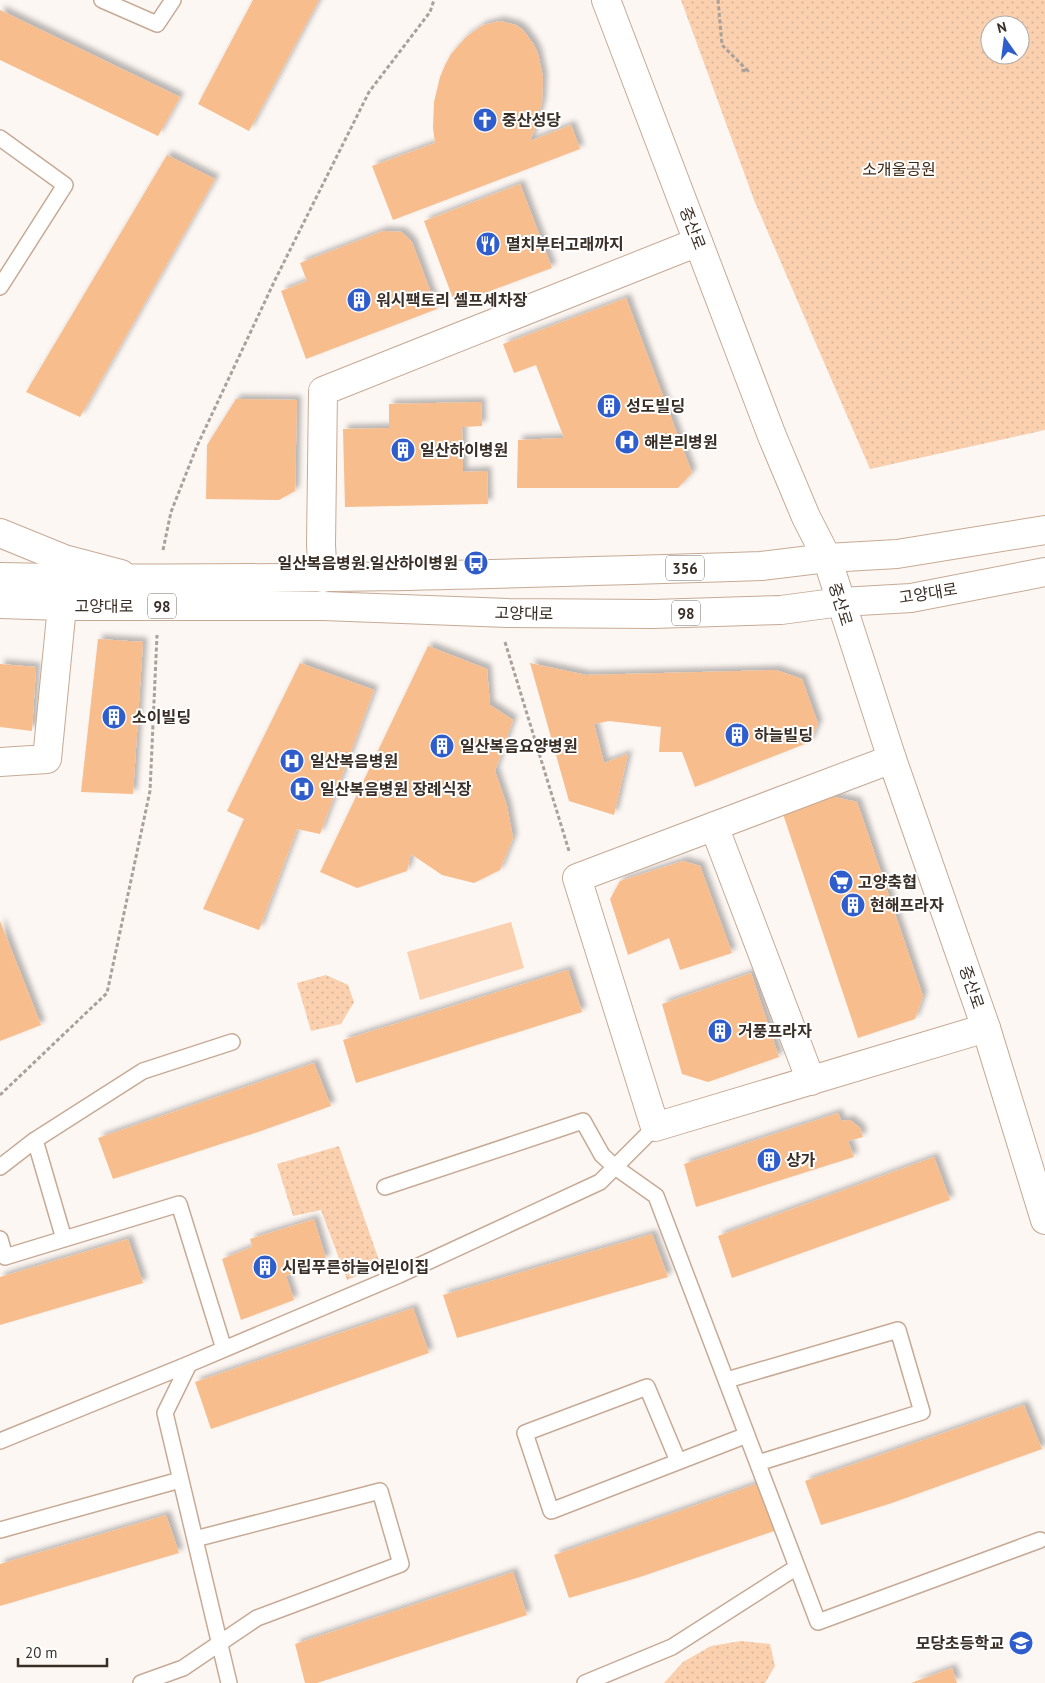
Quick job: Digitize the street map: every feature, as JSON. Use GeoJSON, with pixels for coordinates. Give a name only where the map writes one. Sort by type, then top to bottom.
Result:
{"type":"FeatureCollection","features":[{"type":"Feature","properties":{"kind":"main road","name":"중산로"},"geometry":{"type":"LineString","coordinates":[[606,0],[772,436],[806,517],[827,558],[892,759],[986,1028],[1045,1220]]}},
{"type":"Feature","properties":{"kind":"main road"},"geometry":{"type":"LineString","coordinates":[[323,578],[321,545],[323,391],[698,242]]}},
{"type":"Feature","properties":{"kind":"main road","name":"고양대로"},"geometry":{"type":"LineString","coordinates":[[0,577],[139,579],[323,578],[761,566],[827,558],[897,554],[1045,530]]}},
{"type":"Feature","properties":{"kind":"main road"},"geometry":{"type":"LineString","coordinates":[[0,533],[64,559],[139,579]]}},
{"type":"Feature","properties":{"kind":"main road","name":"고양대로"},"geometry":{"type":"LineString","coordinates":[[0,604],[62,606],[323,606],[508,613],[653,614],[781,610],[841,602],[911,598],[1045,572]]}},
{"type":"Feature","properties":{"kind":"main road"},"geometry":{"type":"LineString","coordinates":[[0,762],[47,759],[62,606]]}},
{"type":"Feature","properties":{"kind":"main road"},"geometry":{"type":"LineString","coordinates":[[892,759],[577,878],[655,1127],[986,1028]]}},
{"type":"Feature","properties":{"kind":"main road"},"geometry":{"type":"LineString","coordinates":[[714,826],[811,1081]]}},
{"type":"Feature","properties":{"kind":"lane"},"geometry":{"type":"LineString","coordinates":[[102,0],[157,24],[173,0]]}},
{"type":"Feature","properties":{"kind":"lane"},"geometry":{"type":"LineString","coordinates":[[0,138],[66,185],[0,288]]}},
{"type":"Feature","properties":{"kind":"lane"},"geometry":{"type":"LineString","coordinates":[[0,1167],[35,1140],[143,1071],[232,1042]]}},
{"type":"Feature","properties":{"kind":"lane"},"geometry":{"type":"LineString","coordinates":[[386,1187],[582,1121],[602,1155],[615,1167],[656,1196],[818,1622],[1040,1540]]}},
{"type":"Feature","properties":{"kind":"lane"},"geometry":{"type":"LineString","coordinates":[[0,1441],[189,1364],[399,1275],[600,1182],[655,1127]]}},
{"type":"Feature","properties":{"kind":"lane"},"geometry":{"type":"LineString","coordinates":[[35,1140],[64,1239]]}},
{"type":"Feature","properties":{"kind":"lane"},"geometry":{"type":"LineString","coordinates":[[0,1238],[5,1258],[179,1204],[224,1349]]}},
{"type":"Feature","properties":{"kind":"lane"},"geometry":{"type":"LineString","coordinates":[[727,1380],[898,1330],[922,1412],[758,1463]]}},
{"type":"Feature","properties":{"kind":"lane"},"geometry":{"type":"LineString","coordinates":[[189,1364],[165,1413],[229,1683]]}},
{"type":"Feature","properties":{"kind":"lane"},"geometry":{"type":"LineString","coordinates":[[678,1461],[647,1387],[525,1433],[551,1511],[747,1435]]}},
{"type":"Feature","properties":{"kind":"lane"},"geometry":{"type":"LineString","coordinates":[[0,1530],[180,1480]]}},
{"type":"Feature","properties":{"kind":"lane"},"geometry":{"type":"LineString","coordinates":[[141,1683],[183,1668],[257,1618],[401,1564],[380,1491],[194,1539]]}},
{"type":"Feature","properties":{"kind":"lane"},"geometry":{"type":"LineString","coordinates":[[585,1683],[672,1647],[797,1567]]}},
{"type":"Feature","properties":{"kind":"path"},"geometry":{"type":"LineString","coordinates":[[163,550],[171,512],[197,446],[274,280],[369,92],[430,12],[434,0]]}},
{"type":"Feature","properties":{"kind":"path"},"geometry":{"type":"LineString","coordinates":[[718,0],[722,45],[748,71],[740,70]]}},
{"type":"Feature","properties":{"kind":"path"},"geometry":{"type":"LineString","coordinates":[[0,1094],[106,993],[150,791],[157,629]]}},
{"type":"Feature","properties":{"kind":"path"},"geometry":{"type":"LineString","coordinates":[[505,639],[577,878]]}},
{"type":"Feature","properties":{"kind":"green space","name":"소개울공원"},"geometry":{"type":"Polygon","coordinates":[[[681,0],[1045,0],[1045,430],[870,469],[754,200],[681,0]]]}},
{"type":"Feature","properties":{"kind":"green space"},"geometry":{"type":"Polygon","coordinates":[[[511,922],[524,968],[420,1000],[407,952],[511,922]]]}},
{"type":"Feature","properties":{"kind":"green space"},"geometry":{"type":"Polygon","coordinates":[[[326,975],[348,985],[354,1002],[341,1024],[311,1031],[297,983],[326,975]]]}},
{"type":"Feature","properties":{"kind":"green space"},"geometry":{"type":"Polygon","coordinates":[[[339,1146],[381,1266],[347,1280],[321,1210],[293,1216],[277,1164],[339,1146]]]}},
{"type":"Feature","properties":{"kind":"green space"},"geometry":{"type":"Polygon","coordinates":[[[741,1641],[770,1644],[775,1666],[765,1683],[664,1683],[683,1662],[711,1646],[741,1641]]]}},
{"type":"Feature","properties":{"kind":"building"},"geometry":{"type":"Polygon","coordinates":[[[253,0],[319,0],[249,131],[198,104],[253,0]]]}},
{"type":"Feature","properties":{"kind":"building"},"geometry":{"type":"Polygon","coordinates":[[[0,10],[180,97],[158,136],[0,60],[0,10]]]}},
{"type":"Feature","properties":{"kind":"building","name":"중산성당"},"geometry":{"type":"Polygon","coordinates":[[[500,21],[516,25],[523,30],[538,54],[543,77],[542,102],[530,141],[571,125],[580,149],[393,220],[372,166],[435,143],[433,128],[434,102],[445,65],[451,54],[466,37],[483,25],[500,21]]]}},
{"type":"Feature","properties":{"kind":"building"},"geometry":{"type":"Polygon","coordinates":[[[167,155],[215,179],[80,417],[26,392],[167,155]]]}},
{"type":"Feature","properties":{"kind":"building","name":"멸치부터고래까지"},"geometry":{"type":"Polygon","coordinates":[[[520,184],[552,268],[455,304],[424,221],[520,184]]]}},
{"type":"Feature","properties":{"kind":"building","name":"워시팩토리 셀프세차장"},"geometry":{"type":"Polygon","coordinates":[[[383,231],[402,232],[412,242],[437,309],[306,359],[281,291],[307,281],[300,263],[383,231]]]}},
{"type":"Feature","properties":{"kind":"building","name":"성도빌딩"},"geometry":{"type":"Polygon","coordinates":[[[626,298],[692,473],[678,488],[517,488],[518,440],[564,438],[536,365],[514,373],[503,344],[626,298]]]}},
{"type":"Feature","properties":{"kind":"building"},"geometry":{"type":"Polygon","coordinates":[[[236,399],[297,400],[295,491],[279,500],[206,499],[207,445],[236,399]]]}},
{"type":"Feature","properties":{"kind":"building","name":"일산하이병원"},"geometry":{"type":"Polygon","coordinates":[[[481,402],[482,426],[462,427],[463,472],[487,471],[488,504],[345,507],[343,429],[389,428],[389,404],[481,402]]]}},
{"type":"Feature","properties":{"kind":"building","name":"소이빌딩"},"geometry":{"type":"Polygon","coordinates":[[[98,639],[143,642],[133,794],[81,792],[98,639]]]}},
{"type":"Feature","properties":{"kind":"building","name":"일산복음요양병원"},"geometry":{"type":"Polygon","coordinates":[[[428,646],[487,669],[490,705],[513,720],[495,771],[507,806],[513,838],[500,870],[474,883],[442,875],[411,854],[407,871],[357,888],[320,872],[428,646]]]}},
{"type":"Feature","properties":{"kind":"building","name":"일산복음병원"},"geometry":{"type":"Polygon","coordinates":[[[300,663],[374,690],[320,834],[297,829],[259,930],[203,909],[244,819],[227,811],[300,663]]]}},
{"type":"Feature","properties":{"kind":"building","name":"하늘빌딩"},"geometry":{"type":"Polygon","coordinates":[[[530,663],[586,675],[776,670],[802,679],[818,724],[810,742],[695,787],[682,752],[659,752],[661,727],[609,721],[594,724],[604,763],[628,754],[614,815],[569,801],[530,663]]]}},
{"type":"Feature","properties":{"kind":"building"},"geometry":{"type":"Polygon","coordinates":[[[0,664],[36,667],[32,731],[0,727],[0,664]]]}},
{"type":"Feature","properties":{"kind":"building","name":"현해프라자"},"geometry":{"type":"Polygon","coordinates":[[[830,796],[857,802],[923,996],[915,1019],[858,1038],[783,814],[830,796]]]}},
{"type":"Feature","properties":{"kind":"building"},"geometry":{"type":"Polygon","coordinates":[[[683,861],[700,866],[732,953],[680,970],[669,938],[628,955],[610,899],[620,881],[683,861]]]}},
{"type":"Feature","properties":{"kind":"building"},"geometry":{"type":"Polygon","coordinates":[[[0,921],[41,1025],[0,1041],[0,921]]]}},
{"type":"Feature","properties":{"kind":"building"},"geometry":{"type":"Polygon","coordinates":[[[568,970],[582,1012],[356,1083],[343,1040],[568,970]]]}},
{"type":"Feature","properties":{"kind":"building","name":"거풍프라자"},"geometry":{"type":"Polygon","coordinates":[[[751,973],[779,1057],[708,1082],[682,1074],[662,1004],[751,973]]]}},
{"type":"Feature","properties":{"kind":"building"},"geometry":{"type":"Polygon","coordinates":[[[314,1063],[331,1106],[113,1179],[98,1138],[314,1063]]]}},
{"type":"Feature","properties":{"kind":"building","name":"상가"},"geometry":{"type":"Polygon","coordinates":[[[838,1113],[841,1121],[850,1120],[860,1128],[863,1137],[848,1141],[854,1157],[696,1207],[684,1164],[838,1113]]]}},
{"type":"Feature","properties":{"kind":"building"},"geometry":{"type":"Polygon","coordinates":[[[934,1157],[950,1200],[732,1278],[718,1236],[934,1157]]]}},
{"type":"Feature","properties":{"kind":"building","name":"시립푸른하늘어린이집"},"geometry":{"type":"Polygon","coordinates":[[[314,1219],[326,1259],[286,1276],[294,1300],[241,1320],[222,1259],[252,1247],[250,1239],[314,1219]]]}},
{"type":"Feature","properties":{"kind":"building"},"geometry":{"type":"Polygon","coordinates":[[[652,1234],[668,1277],[457,1338],[443,1295],[652,1234]]]}},
{"type":"Feature","properties":{"kind":"building"},"geometry":{"type":"Polygon","coordinates":[[[128,1239],[143,1283],[0,1325],[0,1277],[128,1239]]]}},
{"type":"Feature","properties":{"kind":"building"},"geometry":{"type":"Polygon","coordinates":[[[413,1308],[429,1353],[211,1429],[195,1382],[413,1308]]]}},
{"type":"Feature","properties":{"kind":"building"},"geometry":{"type":"Polygon","coordinates":[[[1024,1405],[1042,1449],[892,1503],[821,1525],[805,1481],[1024,1405]]]}},
{"type":"Feature","properties":{"kind":"building"},"geometry":{"type":"Polygon","coordinates":[[[759,1483],[777,1530],[640,1577],[569,1598],[554,1555],[759,1483]]]}},
{"type":"Feature","properties":{"kind":"building"},"geometry":{"type":"Polygon","coordinates":[[[166,1515],[179,1553],[0,1606],[0,1564],[166,1515]]]}},
{"type":"Feature","properties":{"kind":"building"},"geometry":{"type":"Polygon","coordinates":[[[513,1572],[527,1615],[317,1683],[305,1683],[295,1644],[513,1572]]]}},
{"type":"Feature","properties":{"kind":"building"},"geometry":{"type":"Polygon","coordinates":[[[952,1668],[957,1683],[911,1683],[952,1668]]]}},
{"type":"Feature","properties":{"kind":"place","name":"중산성당"},"geometry":{"type":"Point","coordinates":[485,120]}},
{"type":"Feature","properties":{"kind":"place","name":"멸치부터고래까지"},"geometry":{"type":"Point","coordinates":[488,244]}},
{"type":"Feature","properties":{"kind":"place","name":"워시팩토리 셀프세차장"},"geometry":{"type":"Point","coordinates":[359,300]}},
{"type":"Feature","properties":{"kind":"place","name":"성도빌딩"},"geometry":{"type":"Point","coordinates":[609,406]}},
{"type":"Feature","properties":{"kind":"place","name":"해븐리병원"},"geometry":{"type":"Point","coordinates":[627,442]}},
{"type":"Feature","properties":{"kind":"place","name":"일산하이병원"},"geometry":{"type":"Point","coordinates":[403,450]}},
{"type":"Feature","properties":{"kind":"place","name":"일산복음병원.일산하이병원"},"geometry":{"type":"Point","coordinates":[476,563]}},
{"type":"Feature","properties":{"kind":"place","name":"소이빌딩"},"geometry":{"type":"Point","coordinates":[114,717]}},
{"type":"Feature","properties":{"kind":"place","name":"하늘빌딩"},"geometry":{"type":"Point","coordinates":[737,735]}},
{"type":"Feature","properties":{"kind":"place","name":"일산복음요양병원"},"geometry":{"type":"Point","coordinates":[442,746]}},
{"type":"Feature","properties":{"kind":"place","name":"일산복음병원"},"geometry":{"type":"Point","coordinates":[292,761]}},
{"type":"Feature","properties":{"kind":"place","name":"일산복음병원 장례식장"},"geometry":{"type":"Point","coordinates":[302,789]}},
{"type":"Feature","properties":{"kind":"place","name":"고양축협"},"geometry":{"type":"Point","coordinates":[841,882]}},
{"type":"Feature","properties":{"kind":"place","name":"현해프라자"},"geometry":{"type":"Point","coordinates":[853,905]}},
{"type":"Feature","properties":{"kind":"place","name":"거풍프라자"},"geometry":{"type":"Point","coordinates":[720,1031]}},
{"type":"Feature","properties":{"kind":"place","name":"상가"},"geometry":{"type":"Point","coordinates":[769,1160]}},
{"type":"Feature","properties":{"kind":"place","name":"시립푸른하늘어린이집"},"geometry":{"type":"Point","coordinates":[265,1267]}},
{"type":"Feature","properties":{"kind":"place","name":"모당초등학교"},"geometry":{"type":"Point","coordinates":[1021,1643]}}]}
